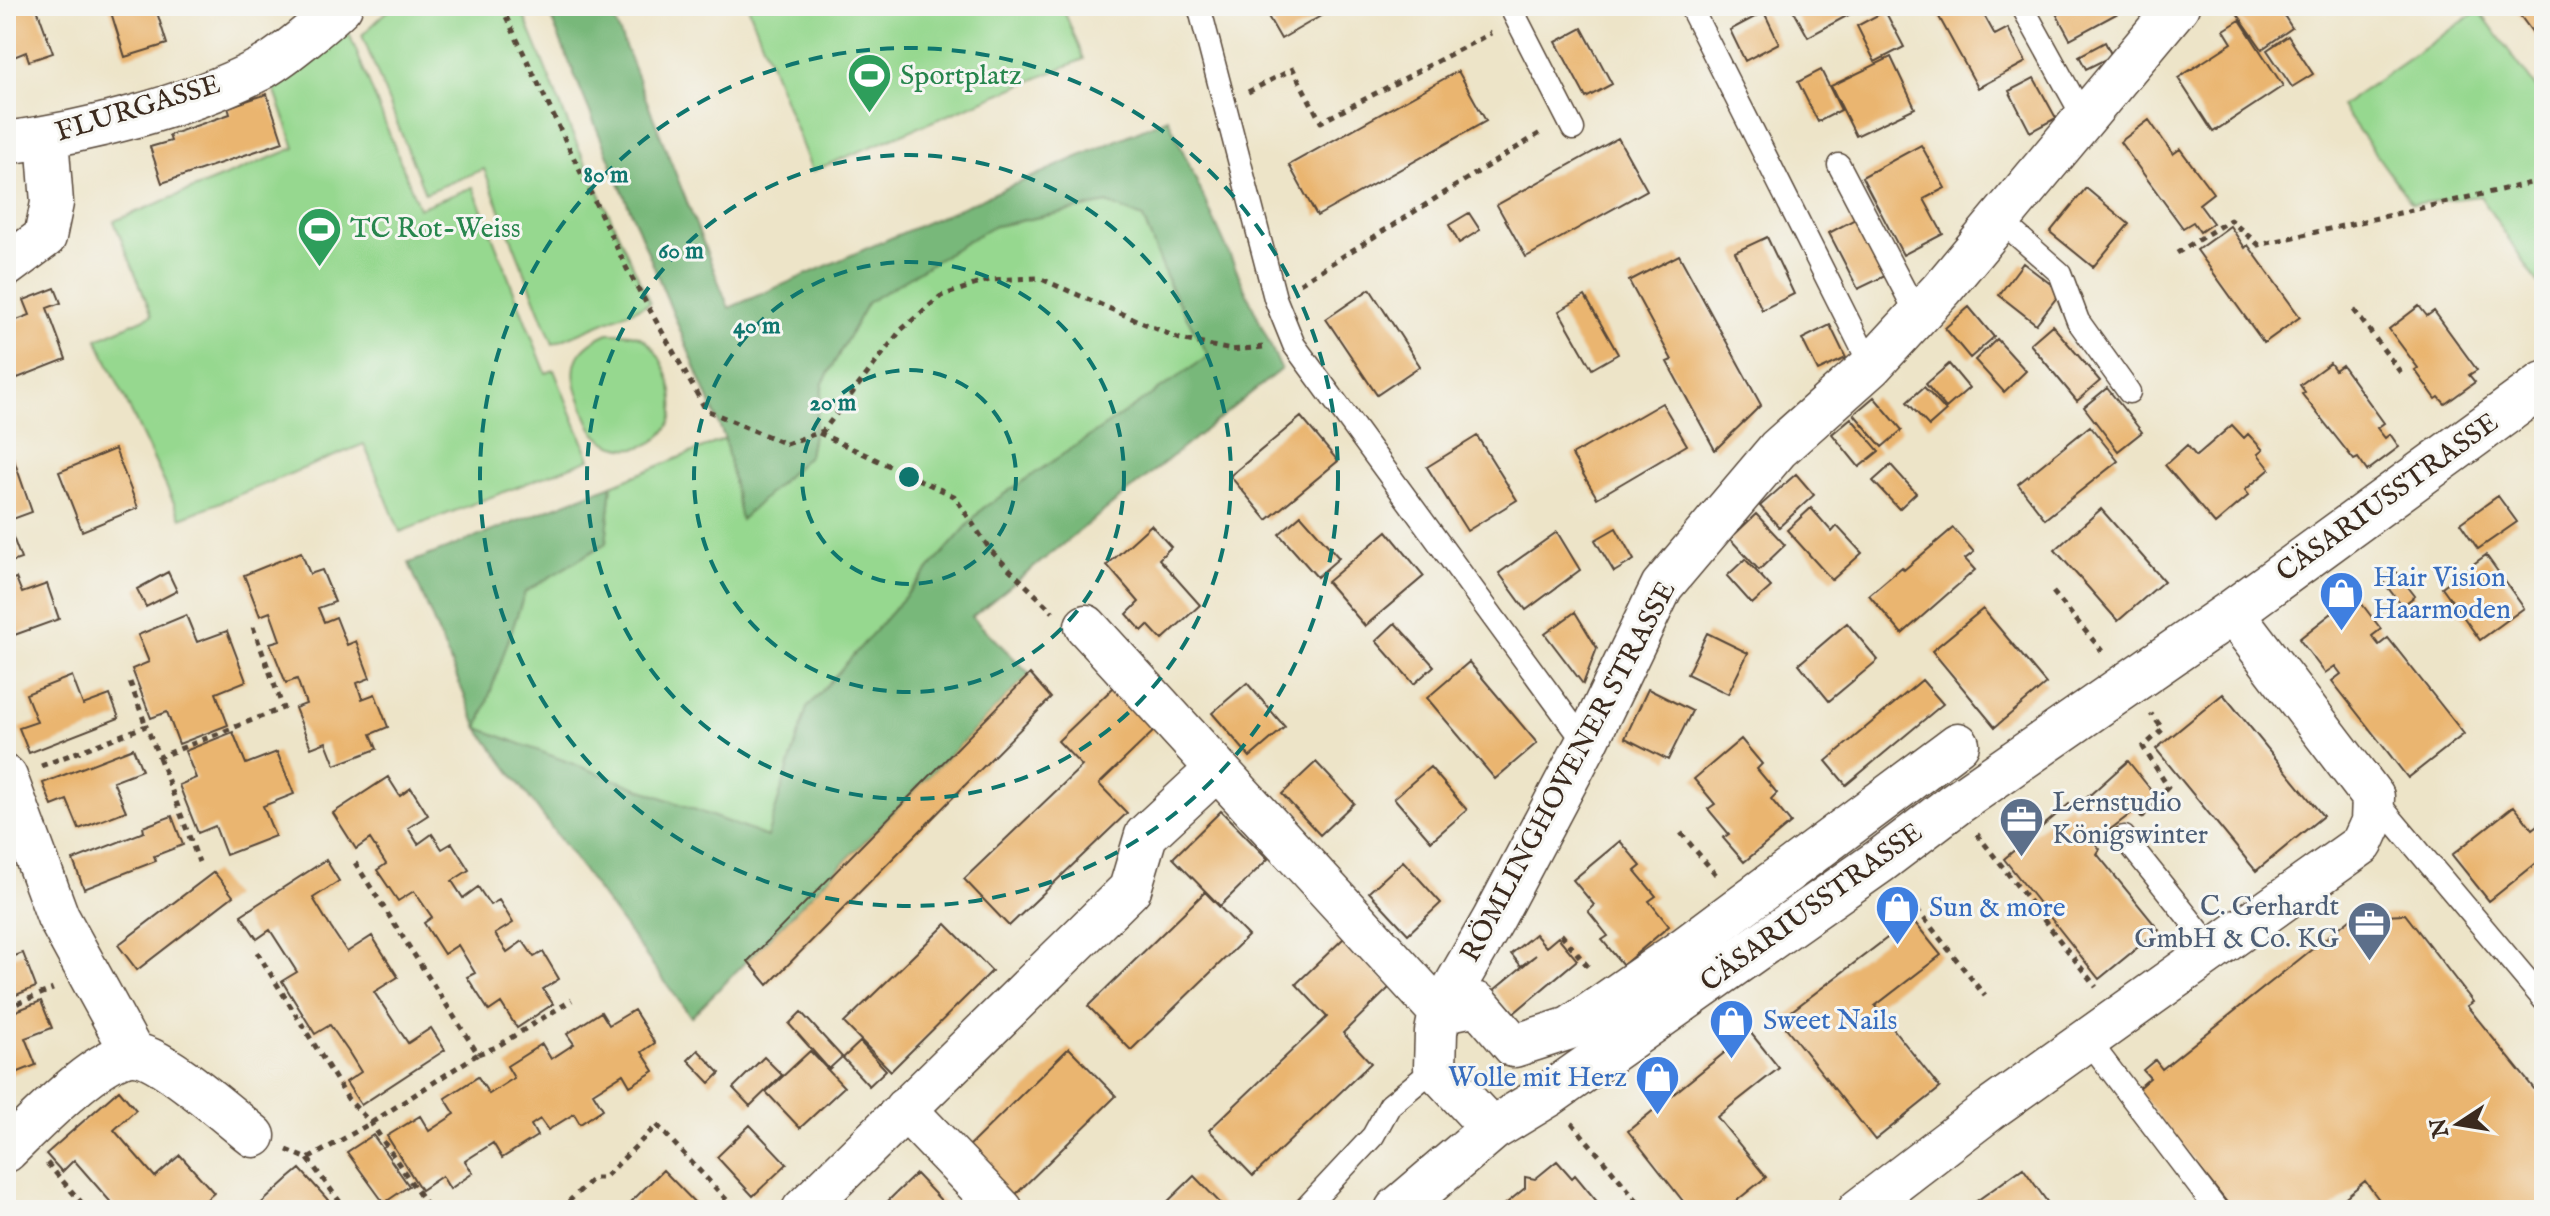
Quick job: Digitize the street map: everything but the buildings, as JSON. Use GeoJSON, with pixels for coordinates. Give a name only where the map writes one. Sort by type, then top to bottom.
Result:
{"type":"FeatureCollection","features":[{"type":"Feature","properties":{"kind":"main road","name":"CÄSARIUSSTRASSE"},"geometry":{"type":"LineString","coordinates":[[1397,1210],[1492,1129],[1548,1095],[1880,861],[1955,804],[2109,672],[2232,612],[2544,384]]}},
{"type":"Feature","properties":{"kind":"street","name":"FLURGASSE"},"geometry":{"type":"LineString","coordinates":[[6,143],[47,137],[177,104],[261,69],[341,6]]}},
{"type":"Feature","properties":{"kind":"street","name":"RÖMLINGHOVENER STRASSE"},"geometry":{"type":"LineString","coordinates":[[1435,1068],[1440,1012],[1493,920],[1586,744],[1662,586],[1778,449],[1871,366],[1918,316],[2178,6]]}},
{"type":"Feature","properties":{"kind":"street"},"geometry":{"type":"LineString","coordinates":[[6,266],[45,237],[52,203],[47,137]]}},
{"type":"Feature","properties":{"kind":"street"},"geometry":{"type":"LineString","coordinates":[[1859,1210],[1992,1108],[2362,844],[2372,822],[2373,797],[2232,612]]}},
{"type":"Feature","properties":{"kind":"street"},"geometry":{"type":"LineString","coordinates":[[1091,631],[1440,1012]]}},
{"type":"Feature","properties":{"kind":"street","name":"RÖMLINGHOVENER STRASSE"},"geometry":{"type":"LineString","coordinates":[[1440,1012],[1478,1004],[1514,1046],[1570,1028],[1741,906],[1958,744]]}},
{"type":"Feature","properties":{"kind":"street"},"geometry":{"type":"LineString","coordinates":[[803,1210],[1130,889],[1146,835],[1217,769]]}},
{"type":"Feature","properties":{"kind":"street"},"geometry":{"type":"LineString","coordinates":[[6,778],[58,917],[87,975],[133,1054]]}},
{"type":"Feature","properties":{"kind":"street"},"geometry":{"type":"LineString","coordinates":[[14,1143],[98,1067],[133,1054],[162,1064],[254,1136]]}},
{"type":"Feature","properties":{"kind":"street"},"geometry":{"type":"LineString","coordinates":[[1435,1068],[1492,1129]]}},
{"type":"Feature","properties":{"kind":"street"},"geometry":{"type":"LineString","coordinates":[[905,1109],[1002,1210]]}},
{"type":"Feature","properties":{"kind":"lane"},"geometry":{"type":"LineString","coordinates":[[1199,6],[1275,298],[1294,345],[1586,744]]}},
{"type":"Feature","properties":{"kind":"lane"},"geometry":{"type":"LineString","coordinates":[[1690,6],[1871,366]]}},
{"type":"Feature","properties":{"kind":"lane"},"geometry":{"type":"LineString","coordinates":[[2022,6],[2085,120]]}},
{"type":"Feature","properties":{"kind":"lane"},"geometry":{"type":"LineString","coordinates":[[1514,13],[1570,123]]}},
{"type":"Feature","properties":{"kind":"lane"},"geometry":{"type":"LineString","coordinates":[[1839,165],[1918,316]]}},
{"type":"Feature","properties":{"kind":"lane"},"geometry":{"type":"LineString","coordinates":[[2000,220],[2060,273],[2078,321],[2129,392]]}},
{"type":"Feature","properties":{"kind":"lane"},"geometry":{"type":"LineString","coordinates":[[2373,797],[2544,1000]]}},
{"type":"Feature","properties":{"kind":"lane"},"geometry":{"type":"LineString","coordinates":[[2124,837],[2215,951]]}},
{"type":"Feature","properties":{"kind":"lane"},"geometry":{"type":"LineString","coordinates":[[2088,1040],[2217,1210]]}},
{"type":"Feature","properties":{"kind":"lane"},"geometry":{"type":"LineString","coordinates":[[1304,1210],[1373,1136],[1390,1105],[1435,1068]]}},
{"type":"Feature","properties":{"kind":"path"},"geometry":{"type":"LineString","coordinates":[[501,6],[627,269],[706,410],[786,444],[823,431],[901,330],[941,296],[989,280],[1039,278],[1193,342],[1231,350],[1294,345]]}},
{"type":"Feature","properties":{"kind":"path"},"geometry":{"type":"LineString","coordinates":[[1225,105],[1293,69],[1321,122],[1514,13]]}},
{"type":"Feature","properties":{"kind":"path"},"geometry":{"type":"LineString","coordinates":[[1275,298],[1570,123]]}},
{"type":"Feature","properties":{"kind":"path"},"geometry":{"type":"LineString","coordinates":[[2177,253],[2230,220],[2259,245],[2544,180]]}},
{"type":"Feature","properties":{"kind":"path"},"geometry":{"type":"LineString","coordinates":[[2354,310],[2404,377]]}},
{"type":"Feature","properties":{"kind":"path"},"geometry":{"type":"LineString","coordinates":[[818,432],[954,496],[991,551],[1084,643],[1091,631]]}},
{"type":"Feature","properties":{"kind":"path"},"geometry":{"type":"LineString","coordinates":[[2053,592],[2104,650],[2109,672],[2163,729],[2143,747],[2168,787],[2124,837]]}},
{"type":"Feature","properties":{"kind":"path"},"geometry":{"type":"LineString","coordinates":[[159,757],[283,708],[253,627]]}},
{"type":"Feature","properties":{"kind":"path"},"geometry":{"type":"LineString","coordinates":[[130,682],[199,862]]}},
{"type":"Feature","properties":{"kind":"path"},"geometry":{"type":"LineString","coordinates":[[6,778],[146,726]]}},
{"type":"Feature","properties":{"kind":"path"},"geometry":{"type":"LineString","coordinates":[[1955,804],[2095,986]]}},
{"type":"Feature","properties":{"kind":"path"},"geometry":{"type":"LineString","coordinates":[[1681,833],[1741,906]]}},
{"type":"Feature","properties":{"kind":"path"},"geometry":{"type":"LineString","coordinates":[[352,858],[478,1054]]}},
{"type":"Feature","properties":{"kind":"path"},"geometry":{"type":"LineString","coordinates":[[1880,861],[1985,996]]}},
{"type":"Feature","properties":{"kind":"path"},"geometry":{"type":"LineString","coordinates":[[257,952],[348,1099],[371,1123],[430,1210]]}},
{"type":"Feature","properties":{"kind":"path"},"geometry":{"type":"LineString","coordinates":[[6,1008],[87,975]]}},
{"type":"Feature","properties":{"kind":"path"},"geometry":{"type":"LineString","coordinates":[[308,1159],[572,1000]]}},
{"type":"Feature","properties":{"kind":"path"},"geometry":{"type":"LineString","coordinates":[[1548,1095],[1645,1210]]}},
{"type":"Feature","properties":{"kind":"path"},"geometry":{"type":"LineString","coordinates":[[560,1210],[593,1178],[604,1178],[657,1125],[736,1210]]}},
{"type":"Feature","properties":{"kind":"path"},"geometry":{"type":"LineString","coordinates":[[254,1136],[308,1159],[346,1210]]}},
{"type":"Feature","properties":{"kind":"path"},"geometry":{"type":"LineString","coordinates":[[14,1143],[88,1210]]}},
{"type":"Feature","properties":{"kind":"green space"},"geometry":{"type":"Polygon","coordinates":[[[393,6],[520,6],[571,131],[650,303],[553,344],[484,169],[425,193],[362,35],[393,6]]]}},
{"type":"Feature","properties":{"kind":"green space"},"geometry":{"type":"Polygon","coordinates":[[[609,6],[729,308],[1168,118],[1281,369],[972,617],[1030,674],[691,1017],[478,728],[767,837],[807,708],[982,509],[1209,356],[1172,291],[1143,218],[1107,203],[991,227],[867,303],[823,383],[809,455],[741,520],[725,439],[547,8],[609,6]]]}},
{"type":"Feature","properties":{"kind":"green space","name":"Sportplatz"},"geometry":{"type":"Polygon","coordinates":[[[748,6],[1062,6],[1084,59],[812,171],[748,6]]]}},
{"type":"Feature","properties":{"kind":"green space"},"geometry":{"type":"Polygon","coordinates":[[[2479,10],[2544,99],[2544,292],[2480,196],[2412,204],[2341,106],[2479,10]]]}},
{"type":"Feature","properties":{"kind":"green space","name":"TC Rot-Weiss"},"geometry":{"type":"Polygon","coordinates":[[[349,33],[419,208],[473,187],[546,373],[554,370],[590,459],[400,532],[364,444],[181,518],[97,339],[152,315],[114,221],[295,148],[273,86],[312,62],[349,33]]]}},
{"type":"Feature","properties":{"kind":"green space"},"geometry":{"type":"Polygon","coordinates":[[[1107,203],[1143,218],[1172,291],[1209,356],[982,509],[807,708],[767,837],[478,728],[525,592],[606,543],[612,485],[725,439],[741,519],[809,455],[823,383],[867,303],[915,270],[991,227],[1107,203]]]}},
{"type":"Feature","properties":{"kind":"green space"},"geometry":{"type":"Polygon","coordinates":[[[608,333],[631,334],[647,342],[655,350],[667,374],[673,399],[671,421],[665,431],[648,445],[626,448],[605,442],[593,430],[585,414],[575,379],[576,360],[587,345],[608,333]]]}},
{"type":"Feature","properties":{"kind":"green space"},"geometry":{"type":"Polygon","coordinates":[[[612,485],[606,543],[525,592],[478,728],[409,563],[612,485]]]}},
{"type":"Feature","properties":{"kind":"place","name":"Sportplatz"},"geometry":{"type":"Point","coordinates":[869,115]}},
{"type":"Feature","properties":{"kind":"place","name":"TC Rot-Weiss"},"geometry":{"type":"Point","coordinates":[319,268]}},
{"type":"Feature","properties":{"kind":"place","name":"Hair Vision Haarmoden"},"geometry":{"type":"Point","coordinates":[2342,633]}},
{"type":"Feature","properties":{"kind":"place","name":"Lernstudio Königswinter"},"geometry":{"type":"Point","coordinates":[2021,858]}},
{"type":"Feature","properties":{"kind":"place","name":"Sun & more"},"geometry":{"type":"Point","coordinates":[1898,947]}},
{"type":"Feature","properties":{"kind":"place","name":"C. Gerhardt GmbH & Co. KG"},"geometry":{"type":"Point","coordinates":[2370,962]}},
{"type":"Feature","properties":{"kind":"place","name":"Sweet Nails"},"geometry":{"type":"Point","coordinates":[1732,1060]}},
{"type":"Feature","properties":{"kind":"place","name":"Wolle mit Herz"},"geometry":{"type":"Point","coordinates":[1658,1117]}}]}
